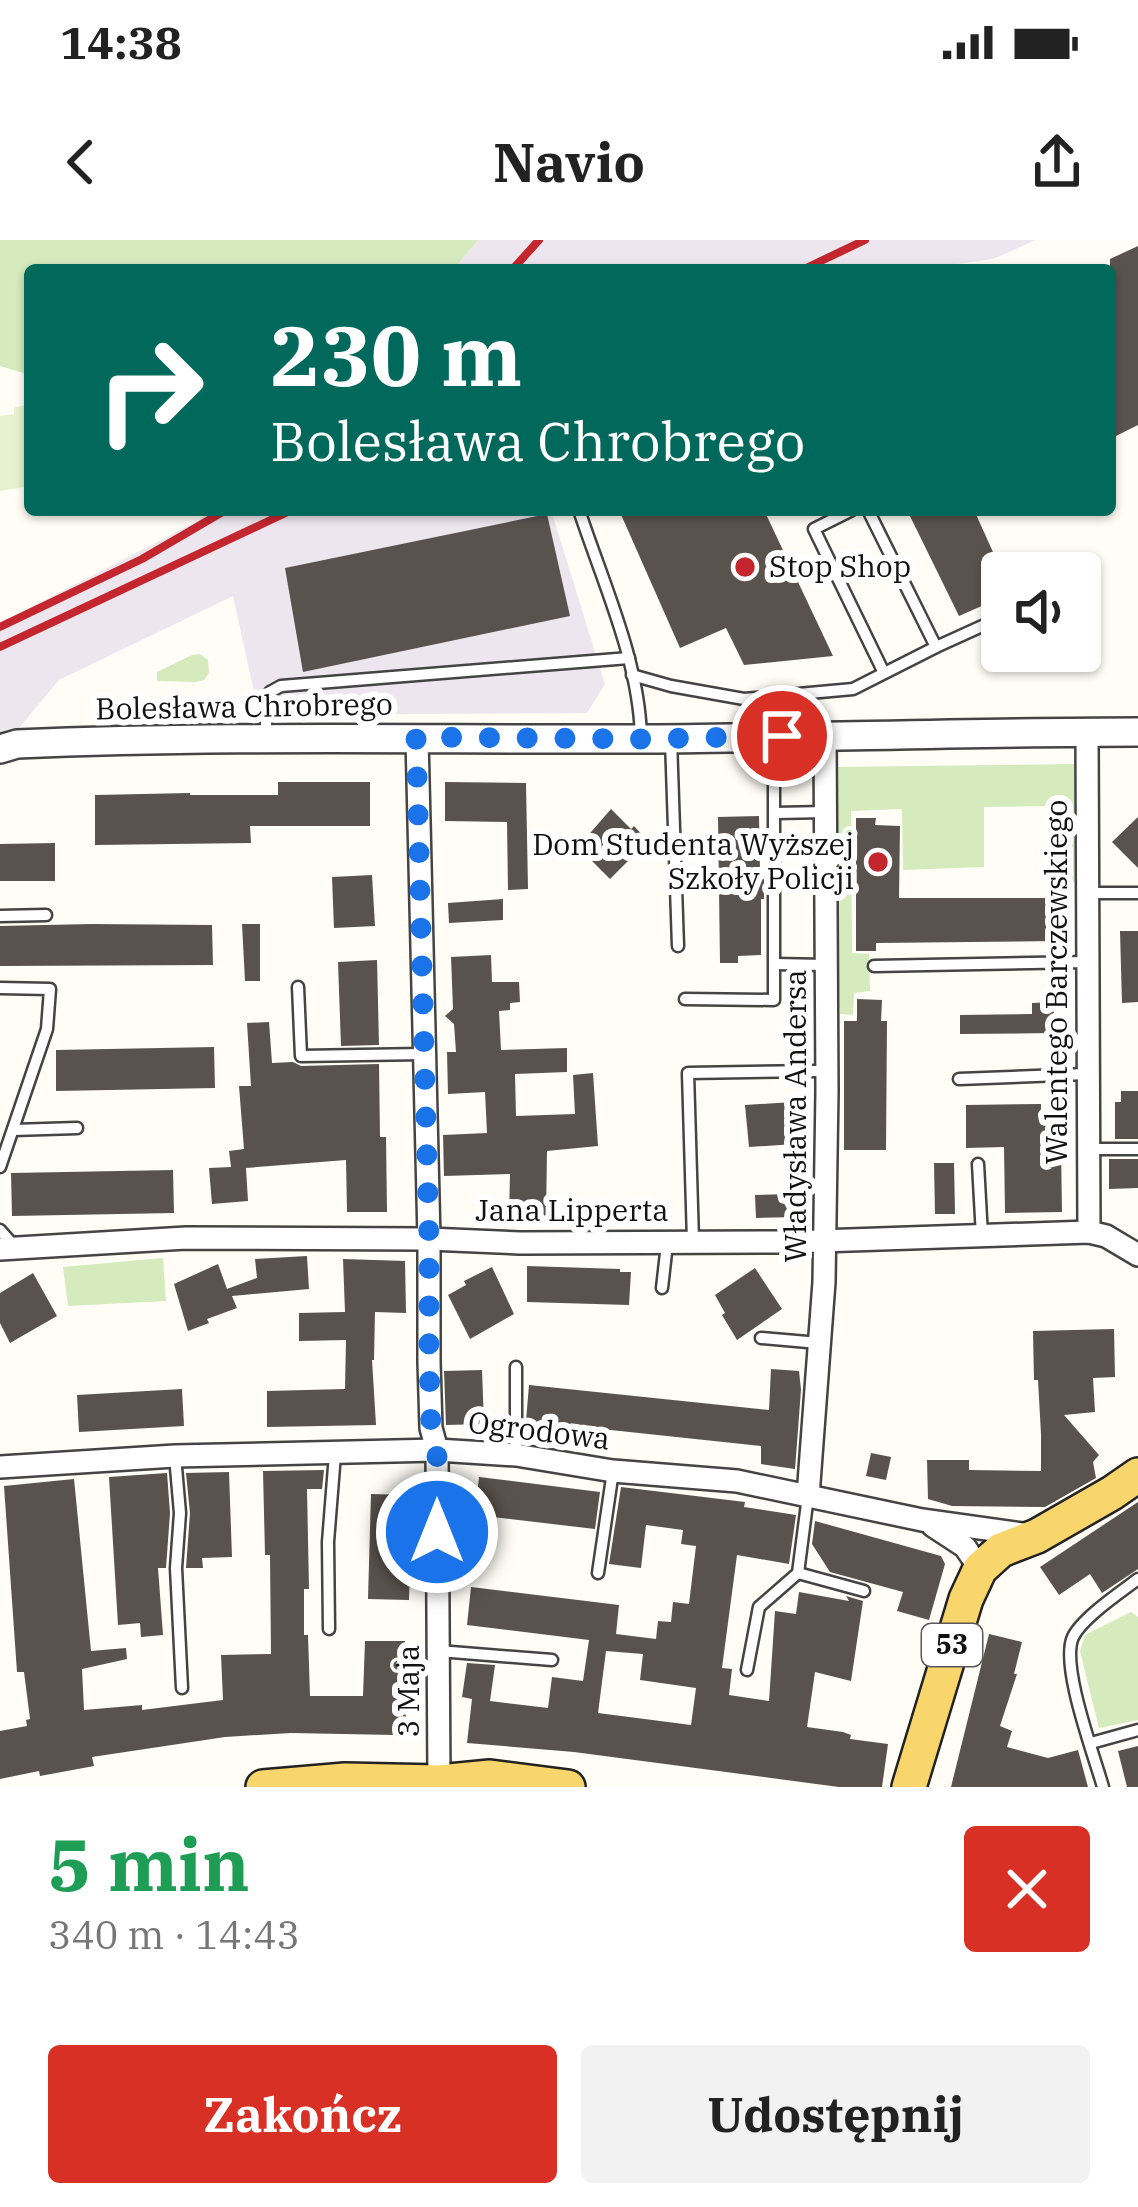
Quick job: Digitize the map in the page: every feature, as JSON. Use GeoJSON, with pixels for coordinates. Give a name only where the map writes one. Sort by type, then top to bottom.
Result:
{"type":"FeatureCollection","features":[{"type":"Feature","properties":{"kind":"main road","name":"53"},"geometry":{"type":"LineString","coordinates":[[909,1787],[966,1599],[980,1569],[1001,1550],[1037,1536],[1138,1475]]}},
{"type":"Feature","properties":{"kind":"main road","name":"53"},"geometry":{"type":"LineString","coordinates":[[933,1787],[984,1603],[1002,1573],[1037,1536]]}},
{"type":"Feature","properties":{"kind":"main road"},"geometry":{"type":"LineString","coordinates":[[263,1787],[345,1780],[568,1787]]}},
{"type":"Feature","properties":{"kind":"street","name":"Walentego Barczewskiego"},"geometry":{"type":"LineString","coordinates":[[1088,732],[1089,1232]]}},
{"type":"Feature","properties":{"kind":"street","name":"Bolesława Chrobrego"},"geometry":{"type":"LineString","coordinates":[[0,749],[17,744],[416,737],[671,739],[1138,732]]}},
{"type":"Feature","properties":{"kind":"street","name":"Władysława Andersa"},"geometry":{"type":"LineString","coordinates":[[808,1496],[824,1241],[825,736]]}},
{"type":"Feature","properties":{"kind":"street","name":"3 Maja"},"geometry":{"type":"LineString","coordinates":[[416,737],[443,1784]]}},
{"type":"Feature","properties":{"kind":"street","name":"Jana Lipperta"},"geometry":{"type":"LineString","coordinates":[[5,1242],[186,1238],[824,1241],[1089,1232],[1106,1236],[1138,1255]]}},
{"type":"Feature","properties":{"kind":"street","name":"Ogrodowa"},"geometry":{"type":"LineString","coordinates":[[0,1467],[175,1456],[437,1450],[516,1455],[613,1471],[737,1481],[922,1520],[1037,1536]]}},
{"type":"Feature","properties":{"kind":"street","name":"Ogrodowa"},"geometry":{"type":"LineString","coordinates":[[922,1520],[965,1546],[980,1569]]}},
{"type":"Feature","properties":{"kind":"lane"},"geometry":{"type":"LineString","coordinates":[[581,516],[629,658],[641,716],[640,739]]}},
{"type":"Feature","properties":{"kind":"lane"},"geometry":{"type":"LineString","coordinates":[[841,516],[814,530],[884,673]]}},
{"type":"Feature","properties":{"kind":"lane"},"geometry":{"type":"LineString","coordinates":[[871,516],[936,646]]}},
{"type":"Feature","properties":{"kind":"lane"},"geometry":{"type":"LineString","coordinates":[[632,675],[744,699],[854,689],[981,626]]}},
{"type":"Feature","properties":{"kind":"lane"},"geometry":{"type":"LineString","coordinates":[[266,740],[269,692],[281,686],[629,658]]}},
{"type":"Feature","properties":{"kind":"lane"},"geometry":{"type":"LineString","coordinates":[[671,739],[678,946]]}},
{"type":"Feature","properties":{"kind":"lane"},"geometry":{"type":"LineString","coordinates":[[685,999],[774,1000],[774,774]]}},
{"type":"Feature","properties":{"kind":"lane"},"geometry":{"type":"LineString","coordinates":[[775,813],[826,812]]}},
{"type":"Feature","properties":{"kind":"lane"},"geometry":{"type":"LineString","coordinates":[[1087,893],[1138,893]]}},
{"type":"Feature","properties":{"kind":"lane"},"geometry":{"type":"LineString","coordinates":[[0,916],[46,915]]}},
{"type":"Feature","properties":{"kind":"lane"},"geometry":{"type":"LineString","coordinates":[[874,966],[1087,962]]}},
{"type":"Feature","properties":{"kind":"lane"},"geometry":{"type":"LineString","coordinates":[[775,964],[827,965]]}},
{"type":"Feature","properties":{"kind":"lane"},"geometry":{"type":"LineString","coordinates":[[298,987],[301,1056],[422,1054]]}},
{"type":"Feature","properties":{"kind":"lane"},"geometry":{"type":"LineString","coordinates":[[0,988],[50,988],[47,1029],[0,1167]]}},
{"type":"Feature","properties":{"kind":"lane"},"geometry":{"type":"LineString","coordinates":[[693,1241],[688,1073],[816,1071]]}},
{"type":"Feature","properties":{"kind":"lane"},"geometry":{"type":"LineString","coordinates":[[959,1079],[1086,1074]]}},
{"type":"Feature","properties":{"kind":"lane"},"geometry":{"type":"LineString","coordinates":[[13,1130],[77,1128]]}},
{"type":"Feature","properties":{"kind":"lane"},"geometry":{"type":"LineString","coordinates":[[1088,1149],[1138,1149]]}},
{"type":"Feature","properties":{"kind":"lane"},"geometry":{"type":"LineString","coordinates":[[978,1164],[982,1236]]}},
{"type":"Feature","properties":{"kind":"lane"},"geometry":{"type":"LineString","coordinates":[[662,1288],[667,1241]]}},
{"type":"Feature","properties":{"kind":"lane"},"geometry":{"type":"LineString","coordinates":[[760,1338],[819,1342]]}},
{"type":"Feature","properties":{"kind":"lane"},"geometry":{"type":"LineString","coordinates":[[516,1367],[516,1455]]}},
{"type":"Feature","properties":{"kind":"lane"},"geometry":{"type":"LineString","coordinates":[[329,1629],[334,1454]]}},
{"type":"Feature","properties":{"kind":"lane"},"geometry":{"type":"LineString","coordinates":[[175,1456],[182,1688]]}},
{"type":"Feature","properties":{"kind":"lane"},"geometry":{"type":"LineString","coordinates":[[598,1573],[613,1471]]}},
{"type":"Feature","properties":{"kind":"lane"},"geometry":{"type":"LineString","coordinates":[[747,1670],[759,1607],[798,1573],[808,1496]]}},
{"type":"Feature","properties":{"kind":"lane"},"geometry":{"type":"LineString","coordinates":[[798,1573],[864,1591]]}},
{"type":"Feature","properties":{"kind":"lane"},"geometry":{"type":"LineString","coordinates":[[1103,1787],[1071,1674],[1072,1638],[1100,1608],[1137,1583]]}},
{"type":"Feature","properties":{"kind":"lane"},"geometry":{"type":"LineString","coordinates":[[439,1651],[552,1660]]}},
{"type":"Feature","properties":{"kind":"lane"},"geometry":{"type":"LineString","coordinates":[[1091,1744],[1138,1730]]}},
{"type":"Feature","properties":{"kind":"shaded area"},"geometry":{"type":"Polygon","coordinates":[[[478,240],[1036,240],[993,259],[957,264],[458,264],[478,240]]]}},
{"type":"Feature","properties":{"kind":"shaded area"},"geometry":{"type":"Polygon","coordinates":[[[203,516],[553,516],[605,684],[587,713],[259,715],[233,596],[59,680],[19,728],[0,737],[0,623],[203,516]]]}},
{"type":"Feature","properties":{"kind":"green space"},"geometry":{"type":"Polygon","coordinates":[[[0,240],[478,240],[458,264],[24,264],[24,373],[0,366],[0,240]]]}},
{"type":"Feature","properties":{"kind":"green space"},"geometry":{"type":"Polygon","coordinates":[[[24,406],[24,487],[0,491],[0,416],[14,414],[14,407],[24,406]]]}},
{"type":"Feature","properties":{"kind":"green space"},"geometry":{"type":"Polygon","coordinates":[[[200,654],[208,660],[204,680],[157,681],[157,672],[200,654]]]}},
{"type":"Feature","properties":{"kind":"green space"},"geometry":{"type":"Polygon","coordinates":[[[1077,764],[1078,882],[1051,882],[1050,806],[984,807],[984,867],[903,870],[902,809],[851,811],[852,953],[869,954],[870,991],[854,993],[853,1015],[840,1014],[832,767],[1077,764]]]}},
{"type":"Feature","properties":{"kind":"green space"},"geometry":{"type":"Polygon","coordinates":[[[163,1258],[166,1301],[68,1306],[63,1267],[163,1258]]]}},
{"type":"Feature","properties":{"kind":"green space"},"geometry":{"type":"Polygon","coordinates":[[[1131,1612],[1138,1617],[1138,1720],[1099,1728],[1080,1651],[1085,1635],[1131,1612]]]}},
{"type":"Feature","properties":{"kind":"building"},"geometry":{"type":"Polygon","coordinates":[[[1138,246],[1138,425],[1116,436],[1116,264],[1110,264],[1110,259],[1138,246]]]}},
{"type":"Feature","properties":{"kind":"building"},"geometry":{"type":"Polygon","coordinates":[[[547,516],[570,616],[303,672],[285,568],[547,516]]]}},
{"type":"Feature","properties":{"kind":"building","name":"Stop Shop"},"geometry":{"type":"Polygon","coordinates":[[[622,516],[767,516],[833,656],[744,665],[726,628],[680,648],[622,516]]]}},
{"type":"Feature","properties":{"kind":"building","name":"Stop Shop"},"geometry":{"type":"Polygon","coordinates":[[[910,516],[977,516],[993,552],[981,552],[981,606],[959,616],[910,516]]]}},
{"type":"Feature","properties":{"kind":"building"},"geometry":{"type":"Polygon","coordinates":[[[278,782],[370,782],[370,826],[250,826],[251,843],[95,845],[95,795],[278,795],[278,782]]]}},
{"type":"Feature","properties":{"kind":"building"},"geometry":{"type":"Polygon","coordinates":[[[445,782],[526,783],[528,889],[508,890],[507,822],[445,821],[445,782]]]}},
{"type":"Feature","properties":{"kind":"building"},"geometry":{"type":"Polygon","coordinates":[[[611,809],[648,841],[610,879],[578,847],[611,809]]]}},
{"type":"Feature","properties":{"kind":"building"},"geometry":{"type":"Polygon","coordinates":[[[759,816],[760,872],[764,872],[761,955],[720,963],[718,817],[759,816]]]}},
{"type":"Feature","properties":{"kind":"building"},"geometry":{"type":"Polygon","coordinates":[[[1138,817],[1138,868],[1112,842],[1138,817]]]}},
{"type":"Feature","properties":{"kind":"building","name":"Dom Studenta Wyższej Szkoły Policji"},"geometry":{"type":"Polygon","coordinates":[[[856,818],[900,826],[899,898],[1060,898],[1060,941],[876,943],[876,951],[856,951],[856,818]]]}},
{"type":"Feature","properties":{"kind":"building"},"geometry":{"type":"Polygon","coordinates":[[[55,843],[55,881],[0,881],[0,844],[55,843]]]}},
{"type":"Feature","properties":{"kind":"building"},"geometry":{"type":"Polygon","coordinates":[[[372,875],[375,926],[334,928],[332,877],[372,875]]]}},
{"type":"Feature","properties":{"kind":"building"},"geometry":{"type":"Polygon","coordinates":[[[503,899],[503,920],[449,923],[448,903],[503,899]]]}},
{"type":"Feature","properties":{"kind":"building"},"geometry":{"type":"Polygon","coordinates":[[[242,924],[260,924],[260,981],[245,981],[242,924]]]}},
{"type":"Feature","properties":{"kind":"building"},"geometry":{"type":"Polygon","coordinates":[[[212,925],[213,965],[0,966],[0,926],[212,925]]]}},
{"type":"Feature","properties":{"kind":"building"},"geometry":{"type":"Polygon","coordinates":[[[1120,931],[1138,931],[1138,1002],[1122,1003],[1120,931]]]}},
{"type":"Feature","properties":{"kind":"building"},"geometry":{"type":"Polygon","coordinates":[[[491,955],[492,982],[519,982],[520,1002],[499,1011],[501,1050],[567,1048],[567,1072],[515,1074],[516,1116],[575,1114],[573,1075],[593,1073],[598,1146],[547,1151],[546,1216],[509,1215],[510,1174],[444,1176],[443,1135],[487,1133],[485,1092],[448,1094],[447,1052],[456,1052],[454,1024],[445,1016],[453,1009],[451,957],[491,955]]]}},
{"type":"Feature","properties":{"kind":"building"},"geometry":{"type":"Polygon","coordinates":[[[377,960],[379,1045],[341,1046],[338,962],[377,960]]]}},
{"type":"Feature","properties":{"kind":"building"},"geometry":{"type":"Polygon","coordinates":[[[857,999],[882,1000],[881,1021],[887,1021],[886,1150],[844,1150],[844,1021],[857,1021],[857,999]]]}},
{"type":"Feature","properties":{"kind":"building"},"geometry":{"type":"Polygon","coordinates":[[[1054,1002],[1054,1033],[960,1034],[960,1015],[1032,1014],[1032,1003],[1054,1002]]]}},
{"type":"Feature","properties":{"kind":"building"},"geometry":{"type":"Polygon","coordinates":[[[269,1022],[272,1063],[379,1064],[387,1212],[347,1212],[346,1160],[246,1168],[248,1201],[212,1204],[209,1168],[231,1167],[229,1151],[244,1149],[239,1086],[251,1086],[247,1023],[269,1022]]]}},
{"type":"Feature","properties":{"kind":"building"},"geometry":{"type":"Polygon","coordinates":[[[214,1047],[215,1088],[56,1091],[56,1050],[214,1047]]]}},
{"type":"Feature","properties":{"kind":"building"},"geometry":{"type":"Polygon","coordinates":[[[1121,1091],[1138,1091],[1138,1139],[1115,1139],[1115,1102],[1121,1102],[1121,1091]]]}},
{"type":"Feature","properties":{"kind":"building"},"geometry":{"type":"Polygon","coordinates":[[[809,1101],[809,1143],[749,1147],[745,1105],[809,1101]]]}},
{"type":"Feature","properties":{"kind":"building"},"geometry":{"type":"Polygon","coordinates":[[[1041,1104],[1041,1125],[1065,1124],[1062,1212],[1005,1213],[1004,1147],[966,1148],[966,1105],[1041,1104]]]}},
{"type":"Feature","properties":{"kind":"building"},"geometry":{"type":"Polygon","coordinates":[[[1109,1159],[1138,1159],[1138,1188],[1109,1189],[1109,1159]]]}},
{"type":"Feature","properties":{"kind":"building"},"geometry":{"type":"Polygon","coordinates":[[[934,1163],[954,1163],[955,1214],[935,1214],[934,1163]]]}},
{"type":"Feature","properties":{"kind":"building"},"geometry":{"type":"Polygon","coordinates":[[[173,1170],[174,1213],[12,1216],[11,1173],[173,1170]]]}},
{"type":"Feature","properties":{"kind":"building"},"geometry":{"type":"Polygon","coordinates":[[[797,1194],[798,1217],[756,1218],[755,1195],[797,1194]]]}},
{"type":"Feature","properties":{"kind":"building"},"geometry":{"type":"Polygon","coordinates":[[[307,1256],[309,1289],[232,1296],[237,1308],[188,1331],[174,1284],[218,1264],[227,1289],[257,1278],[255,1259],[307,1256]]]}},
{"type":"Feature","properties":{"kind":"building"},"geometry":{"type":"Polygon","coordinates":[[[343,1259],[405,1261],[406,1313],[375,1312],[376,1425],[267,1427],[267,1391],[345,1389],[346,1340],[299,1341],[299,1313],[345,1312],[343,1259]]]}},
{"type":"Feature","properties":{"kind":"building"},"geometry":{"type":"Polygon","coordinates":[[[527,1266],[631,1272],[629,1305],[527,1302],[527,1266]]]}},
{"type":"Feature","properties":{"kind":"building"},"geometry":{"type":"Polygon","coordinates":[[[492,1267],[514,1314],[470,1339],[448,1295],[492,1267]]]}},
{"type":"Feature","properties":{"kind":"building"},"geometry":{"type":"Polygon","coordinates":[[[755,1268],[782,1309],[737,1340],[715,1295],[755,1268]]]}},
{"type":"Feature","properties":{"kind":"building"},"geometry":{"type":"Polygon","coordinates":[[[33,1273],[57,1316],[10,1343],[0,1323],[0,1293],[33,1273]]]}},
{"type":"Feature","properties":{"kind":"building"},"geometry":{"type":"Polygon","coordinates":[[[1114,1329],[1115,1377],[1093,1378],[1095,1412],[1064,1415],[1099,1455],[1093,1462],[1096,1478],[1045,1507],[952,1506],[928,1499],[927,1460],[969,1460],[969,1470],[1041,1471],[1033,1331],[1114,1329]]]}},
{"type":"Feature","properties":{"kind":"building"},"geometry":{"type":"Polygon","coordinates":[[[771,1369],[799,1371],[795,1469],[761,1464],[761,1446],[526,1421],[529,1385],[769,1410],[771,1369]]]}},
{"type":"Feature","properties":{"kind":"building"},"geometry":{"type":"Polygon","coordinates":[[[482,1370],[484,1424],[446,1425],[444,1371],[482,1370]]]}},
{"type":"Feature","properties":{"kind":"building"},"geometry":{"type":"Polygon","coordinates":[[[182,1389],[184,1426],[79,1432],[77,1395],[182,1389]]]}},
{"type":"Feature","properties":{"kind":"building"},"geometry":{"type":"Polygon","coordinates":[[[871,1453],[891,1457],[886,1480],[866,1476],[871,1453]]]}},
{"type":"Feature","properties":{"kind":"building"},"geometry":{"type":"Polygon","coordinates":[[[324,1470],[322,1489],[307,1489],[309,1589],[304,1589],[304,1635],[308,1635],[310,1696],[363,1696],[365,1641],[405,1641],[406,1730],[395,1735],[225,1737],[92,1757],[94,1766],[0,1779],[0,1731],[27,1726],[30,1719],[24,1672],[17,1672],[4,1486],[74,1479],[91,1651],[126,1648],[127,1659],[82,1669],[84,1710],[142,1705],[142,1710],[223,1700],[221,1655],[271,1654],[263,1471],[324,1470]]]}},
{"type":"Feature","properties":{"kind":"building"},"geometry":{"type":"Polygon","coordinates":[[[229,1472],[232,1557],[202,1558],[203,1568],[186,1568],[190,1513],[186,1473],[229,1472]]]}},
{"type":"Feature","properties":{"kind":"building"},"geometry":{"type":"Polygon","coordinates":[[[167,1473],[166,1568],[158,1568],[163,1635],[141,1637],[140,1623],[118,1625],[109,1477],[167,1473]]]}},
{"type":"Feature","properties":{"kind":"building"},"geometry":{"type":"Polygon","coordinates":[[[479,1477],[600,1492],[595,1529],[475,1515],[479,1477]]]}},
{"type":"Feature","properties":{"kind":"building"},"geometry":{"type":"Polygon","coordinates":[[[621,1487],[745,1502],[744,1507],[796,1515],[789,1564],[737,1555],[722,1668],[732,1669],[729,1695],[769,1701],[775,1611],[796,1614],[799,1592],[863,1601],[851,1681],[815,1672],[807,1727],[888,1744],[882,1787],[839,1787],[574,1752],[467,1743],[472,1699],[462,1697],[467,1663],[495,1665],[490,1701],[548,1708],[552,1677],[583,1681],[589,1640],[467,1625],[471,1587],[619,1605],[616,1634],[656,1639],[658,1621],[671,1622],[673,1602],[689,1604],[696,1546],[681,1544],[683,1530],[646,1525],[641,1568],[609,1564],[621,1487]],[[606,1651],[598,1713],[691,1725],[696,1688],[640,1680],[643,1654],[606,1651]]]}},
{"type":"Feature","properties":{"kind":"building"},"geometry":{"type":"Polygon","coordinates":[[[371,1494],[412,1495],[409,1600],[368,1599],[371,1494]]]}},
{"type":"Feature","properties":{"kind":"building"},"geometry":{"type":"Polygon","coordinates":[[[1138,1502],[1138,1569],[1102,1593],[1090,1574],[1059,1595],[1040,1567],[1138,1502]]]}},
{"type":"Feature","properties":{"kind":"building"},"geometry":{"type":"Polygon","coordinates":[[[815,1521],[941,1556],[945,1564],[929,1620],[897,1611],[903,1592],[830,1572],[812,1544],[815,1521]]]}},
{"type":"Feature","properties":{"kind":"building"},"geometry":{"type":"Polygon","coordinates":[[[989,1634],[1022,1642],[1000,1726],[1012,1731],[1007,1747],[1048,1758],[1078,1750],[1088,1787],[951,1787],[989,1634]]]}},
{"type":"Feature","properties":{"kind":"building"},"geometry":{"type":"Polygon","coordinates":[[[1138,1746],[1138,1787],[1127,1787],[1118,1751],[1138,1746]]]}},
{"type":"Feature","properties":{"kind":"railway"},"geometry":{"type":"LineString","coordinates":[[517,264],[539,240]]}},
{"type":"Feature","properties":{"kind":"railway"},"geometry":{"type":"LineString","coordinates":[[815,264],[865,240]]}},
{"type":"Feature","properties":{"kind":"railway"},"geometry":{"type":"LineString","coordinates":[[0,627],[142,559],[216,516]]}},
{"type":"Feature","properties":{"kind":"railway"},"geometry":{"type":"LineString","coordinates":[[0,647],[279,516]]}},
{"type":"Feature","properties":{"kind":"place","name":"Stop Shop"},"geometry":{"type":"Point","coordinates":[745,567]}},
{"type":"Feature","properties":{"kind":"place","name":"Dom Studenta Wyższej Szkoły Policji"},"geometry":{"type":"Point","coordinates":[878,862]}},
{"type":"Feature","properties":{"kind":"route"},"geometry":{"type":"LineString","coordinates":[[437,1532],[416,737],[782,736]]}}]}
